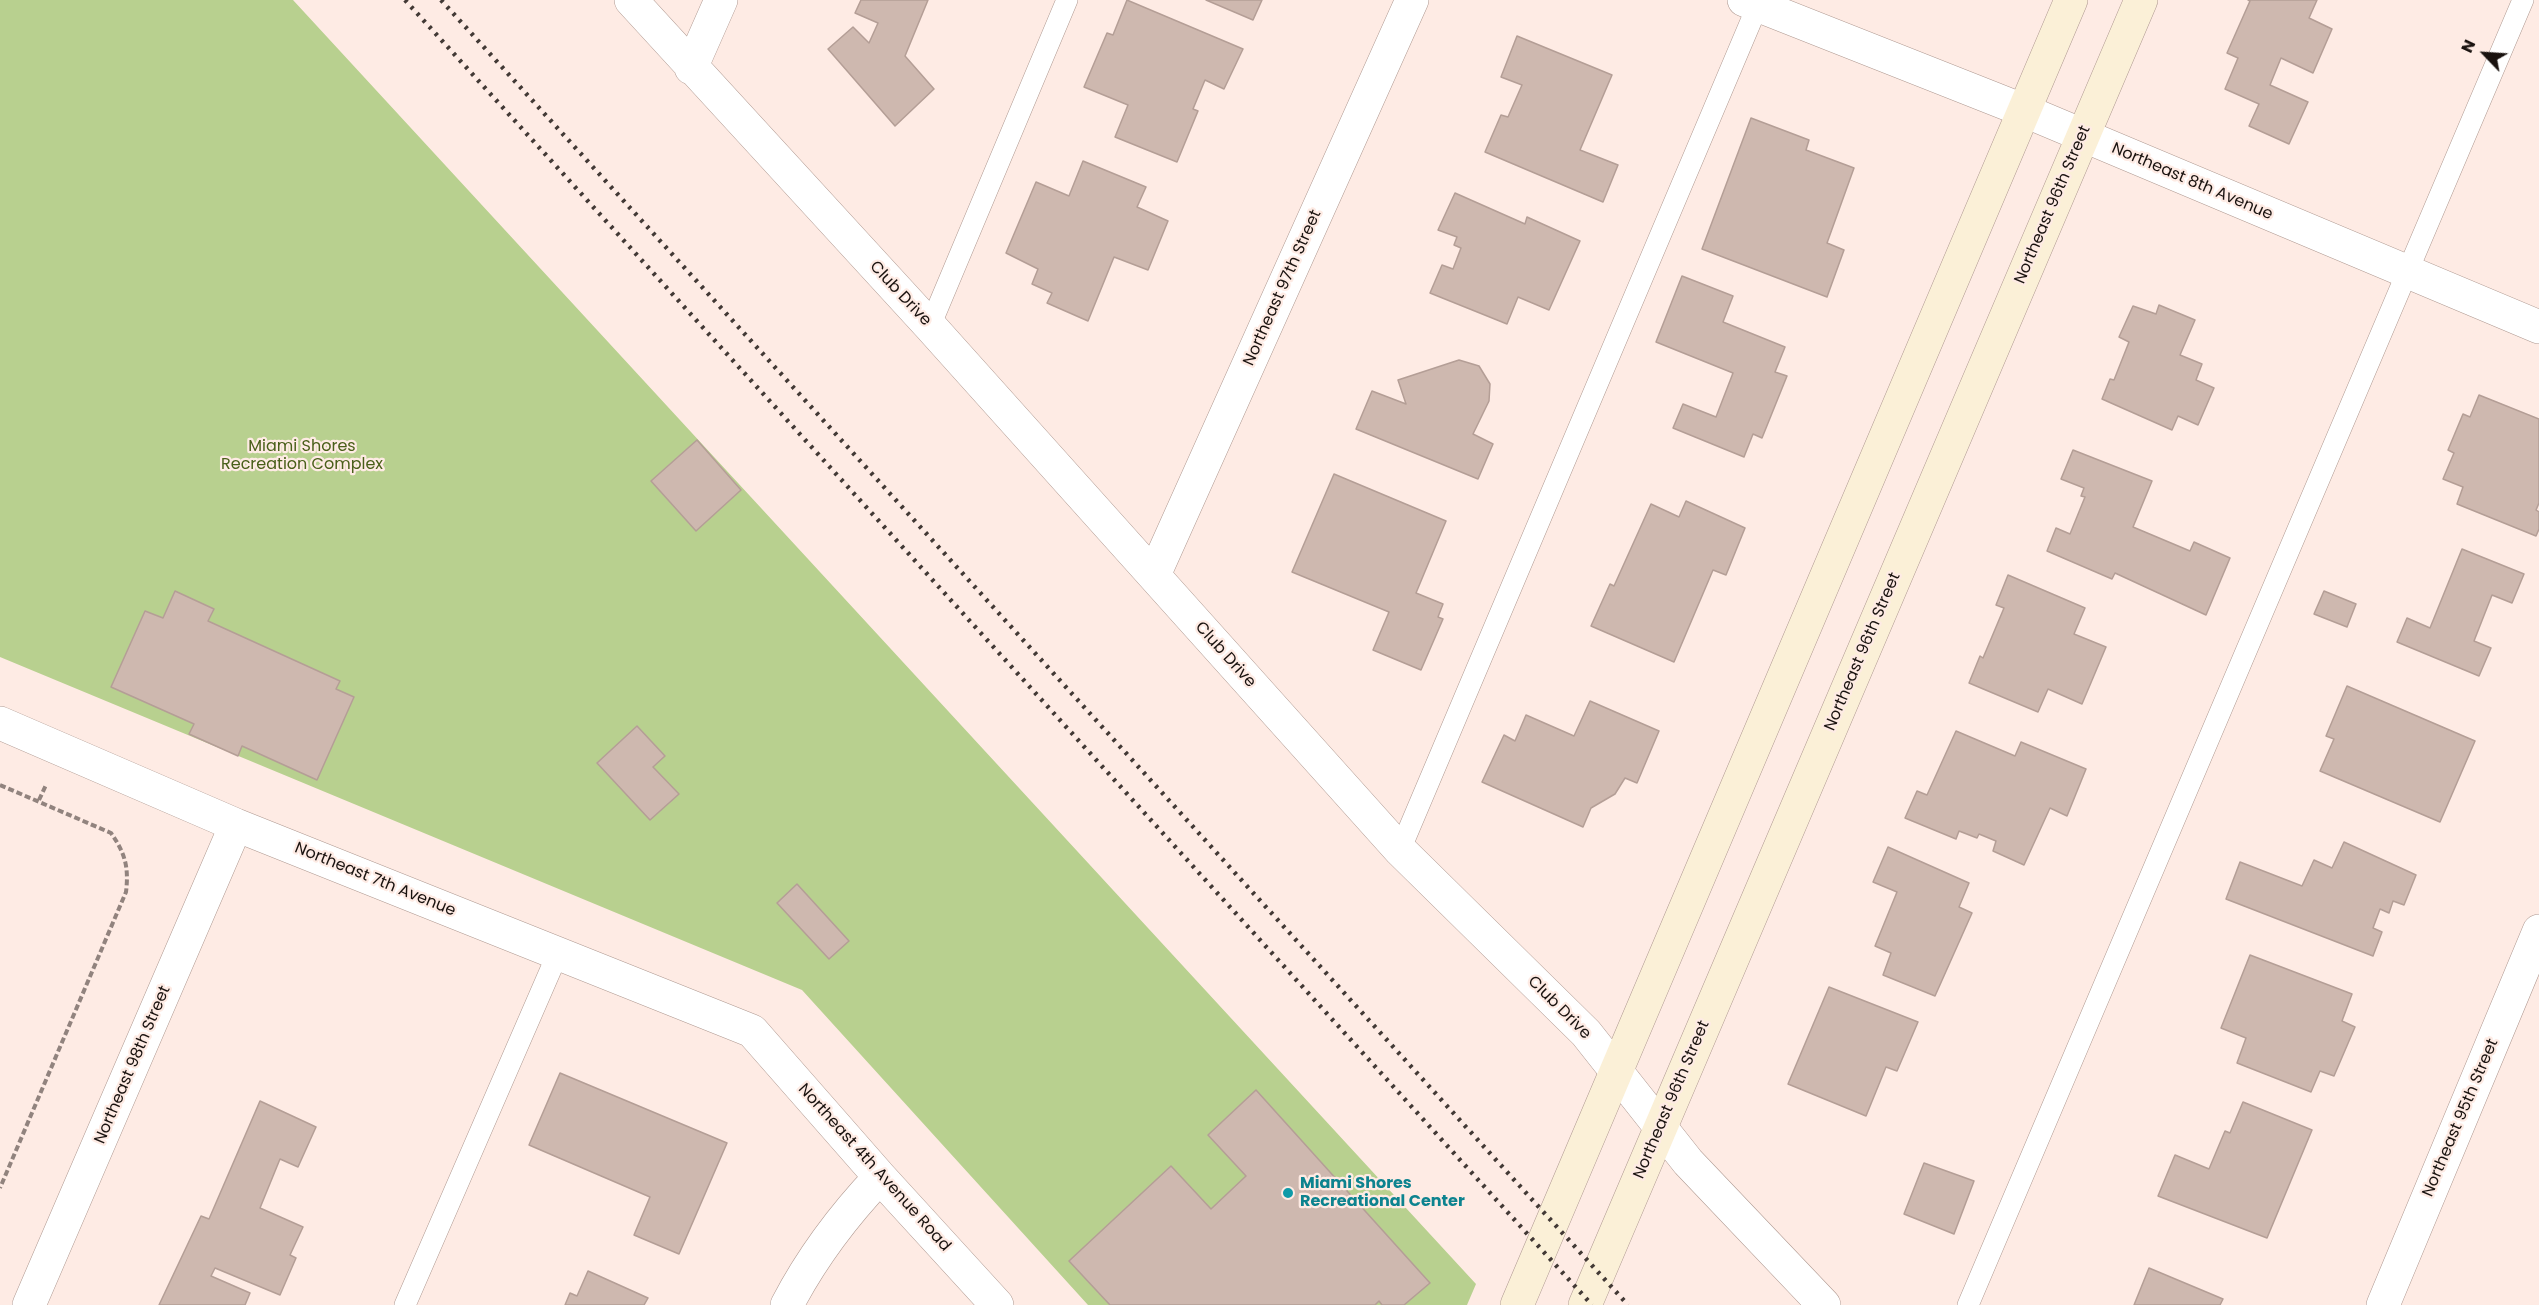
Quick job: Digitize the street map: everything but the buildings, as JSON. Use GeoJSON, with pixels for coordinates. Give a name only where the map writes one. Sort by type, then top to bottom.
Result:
{"type":"FeatureCollection","features":[{"type":"Feature","properties":{"kind":"street","name":"Club Drive"},"geometry":{"type":"LineString","coordinates":[[631,0],[930,326],[1401,850],[1586,1033],[1688,1162],[1824,1305]]}},
{"type":"Feature","properties":{"kind":"street"},"geometry":{"type":"LineString","coordinates":[[691,68],[721,0]]}},
{"type":"Feature","properties":{"kind":"street","name":"Northeast 97th Street"},"geometry":{"type":"LineString","coordinates":[[1154,575],[1412,0]]}},
{"type":"Feature","properties":{"kind":"street"},"geometry":{"type":"LineString","coordinates":[[1517,1305],[2071,0]]}},
{"type":"Feature","properties":{"kind":"street","name":"Northeast 96th Street"},"geometry":{"type":"LineString","coordinates":[[1585,1305],[2140,0]]}},
{"type":"Feature","properties":{"kind":"street","name":"Northeast 8th Avenue"},"geometry":{"type":"LineString","coordinates":[[1754,2],[2025,111],[2539,327]]}},
{"type":"Feature","properties":{"kind":"street","name":"Northeast 7th Avenue"},"geometry":{"type":"LineString","coordinates":[[0,723],[236,825],[752,1031]]}},
{"type":"Feature","properties":{"kind":"street","name":"Northeast 98th Street"},"geometry":{"type":"LineString","coordinates":[[29,1305],[236,825]]}},
{"type":"Feature","properties":{"kind":"street","name":"Northeast 95th Street"},"geometry":{"type":"LineString","coordinates":[[2383,1305],[2539,931]]}},
{"type":"Feature","properties":{"kind":"street","name":"Northeast 4th Avenue Road"},"geometry":{"type":"LineString","coordinates":[[752,1031],[880,1177],[997,1305]]}},
{"type":"Feature","properties":{"kind":"street"},"geometry":{"type":"LineString","coordinates":[[787,1305],[804,1272],[841,1218],[880,1177]]}},
{"type":"Feature","properties":{"kind":"lane"},"geometry":{"type":"LineString","coordinates":[[930,326],[1067,0]]}},
{"type":"Feature","properties":{"kind":"lane"},"geometry":{"type":"LineString","coordinates":[[1968,1305],[2523,0]]}},
{"type":"Feature","properties":{"kind":"lane"},"geometry":{"type":"LineString","coordinates":[[1401,850],[1754,2]]}},
{"type":"Feature","properties":{"kind":"lane"},"geometry":{"type":"LineString","coordinates":[[405,1305],[558,953]]}},
{"type":"Feature","properties":{"kind":"path"},"geometry":{"type":"LineString","coordinates":[[0,784],[111,833],[123,849],[129,869],[126,892],[0,1188]]}},
{"type":"Feature","properties":{"kind":"green space","name":"Miami Shores Recreation Complex"},"geometry":{"type":"Polygon","coordinates":[[[0,0],[293,0],[1476,1284],[1467,1305],[1088,1305],[802,990],[0,657],[0,0]]]}},
{"type":"Feature","properties":{"kind":"railway"},"geometry":{"type":"LineString","coordinates":[[405,0],[1592,1305]]}},
{"type":"Feature","properties":{"kind":"railway"},"geometry":{"type":"LineString","coordinates":[[441,0],[1628,1305]]}},
{"type":"Feature","properties":{"kind":"place","name":"Miami Shores Recreational Center"},"geometry":{"type":"Point","coordinates":[1288,1193]}}]}
